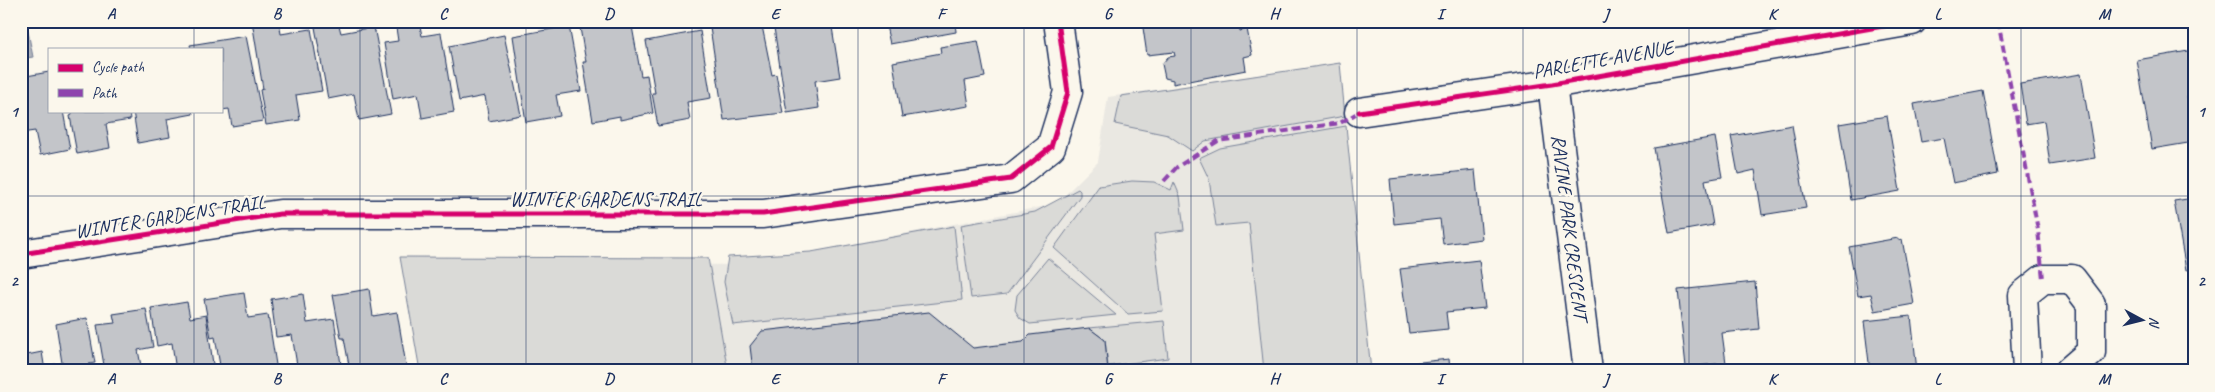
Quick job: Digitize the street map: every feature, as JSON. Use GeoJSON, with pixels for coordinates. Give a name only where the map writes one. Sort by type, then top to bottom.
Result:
{"type":"FeatureCollection","features":[{"type":"Feature","properties":{"kind":"street","name":"WINTER GARDENS TRAIL"},"geometry":{"type":"LineString","coordinates":[[21,254],[280,214],[763,214],[1011,179],[1051,147],[1068,92],[1058,21]]}},
{"type":"Feature","properties":{"kind":"street","name":"PARLETTE AVENUE"},"geometry":{"type":"LineString","coordinates":[[1359,112],[1552,84],[1912,21]]}},
{"type":"Feature","properties":{"kind":"street","name":"RAVINE PARK CRESCENT"},"geometry":{"type":"LineString","coordinates":[[1552,84],[1588,371]]}},
{"type":"Feature","properties":{"kind":"street"},"geometry":{"type":"LineString","coordinates":[[2027,371],[2023,295],[2043,279],[2072,279],[2091,304],[2091,352],[2069,371]]}},
{"type":"Feature","properties":{"kind":"shaded area"},"geometry":{"type":"Polygon","coordinates":[[[21,21],[26,21],[33,57],[21,59],[21,21]]]}},
{"type":"Feature","properties":{"kind":"shaded area"},"geometry":{"type":"Polygon","coordinates":[[[1340,63],[1371,371],[421,371],[401,262],[745,265],[1056,204],[1098,162],[1108,97],[1340,63]]]}},
{"type":"Feature","properties":{"kind":"shaded area"},"geometry":{"type":"Polygon","coordinates":[[[1340,63],[1345,116],[1205,141],[1192,151],[1168,135],[1115,124],[1121,96],[1340,63]]]}},
{"type":"Feature","properties":{"kind":"shaded area"},"geometry":{"type":"Polygon","coordinates":[[[1346,126],[1371,371],[1264,371],[1249,223],[1216,226],[1209,179],[1199,158],[1220,148],[1346,126]]]}},
{"type":"Feature","properties":{"kind":"shaded area"},"geometry":{"type":"Polygon","coordinates":[[[1132,181],[1154,182],[1171,190],[1174,182],[1180,196],[1184,230],[1154,234],[1163,311],[1128,314],[1054,248],[1099,186],[1132,181]]]}},
{"type":"Feature","properties":{"kind":"shaded area"},"geometry":{"type":"Polygon","coordinates":[[[1078,189],[1080,196],[1007,294],[971,298],[961,225],[1035,212],[1078,189]]]}},
{"type":"Feature","properties":{"kind":"shaded area"},"geometry":{"type":"Polygon","coordinates":[[[954,226],[962,300],[733,325],[724,282],[728,257],[811,252],[954,226]]]}},
{"type":"Feature","properties":{"kind":"shaded area"},"geometry":{"type":"Polygon","coordinates":[[[400,257],[708,258],[727,366],[723,371],[420,371],[400,257]]]}},
{"type":"Feature","properties":{"kind":"shaded area"},"geometry":{"type":"Polygon","coordinates":[[[1048,258],[1116,315],[1030,324],[1020,318],[1015,310],[1017,295],[1048,258]]]}},
{"type":"Feature","properties":{"kind":"shaded area"},"geometry":{"type":"Polygon","coordinates":[[[1164,321],[1168,358],[1108,366],[1105,340],[1089,328],[1164,321]]]}},
{"type":"Feature","properties":{"kind":"building"},"geometry":{"type":"Polygon","coordinates":[[[252,21],[279,21],[281,34],[311,29],[322,91],[296,95],[300,120],[266,125],[260,90],[263,89],[252,21]]]}},
{"type":"Feature","properties":{"kind":"building"},"geometry":{"type":"Polygon","coordinates":[[[395,21],[419,21],[422,36],[441,33],[454,112],[422,118],[418,94],[393,99],[384,43],[398,41],[395,21]]]}},
{"type":"Feature","properties":{"kind":"building"},"geometry":{"type":"Polygon","coordinates":[[[631,21],[641,76],[647,75],[653,113],[620,120],[620,116],[593,121],[583,62],[586,62],[579,22],[631,21]]]}},
{"type":"Feature","properties":{"kind":"building"},"geometry":{"type":"Polygon","coordinates":[[[709,21],[761,21],[772,75],[776,74],[783,113],[724,120],[709,21]]]}},
{"type":"Feature","properties":{"kind":"building"},"geometry":{"type":"Polygon","coordinates":[[[773,21],[831,21],[840,77],[815,81],[819,108],[787,113],[773,21]]]}},
{"type":"Feature","properties":{"kind":"building"},"geometry":{"type":"Polygon","coordinates":[[[885,21],[955,21],[956,32],[890,44],[885,21]]]}},
{"type":"Feature","properties":{"kind":"building"},"geometry":{"type":"Polygon","coordinates":[[[1142,21],[1238,21],[1240,31],[1247,29],[1252,55],[1244,57],[1246,70],[1173,84],[1173,80],[1165,78],[1162,64],[1168,57],[1175,56],[1174,52],[1147,55],[1142,21]]]}},
{"type":"Feature","properties":{"kind":"building"},"geometry":{"type":"Polygon","coordinates":[[[338,22],[341,33],[374,27],[391,114],[359,120],[354,94],[328,99],[315,27],[338,22]]]}},
{"type":"Feature","properties":{"kind":"building"},"geometry":{"type":"Polygon","coordinates":[[[569,26],[581,91],[556,95],[560,116],[526,122],[513,36],[569,26]]]}},
{"type":"Feature","properties":{"kind":"building"},"geometry":{"type":"Polygon","coordinates":[[[700,31],[711,98],[687,102],[690,120],[658,126],[652,93],[655,93],[646,41],[700,31]]]}},
{"type":"Feature","properties":{"kind":"building"},"geometry":{"type":"Polygon","coordinates":[[[504,35],[521,115],[489,121],[485,96],[459,101],[449,46],[504,35]]]}},
{"type":"Feature","properties":{"kind":"building"},"geometry":{"type":"Polygon","coordinates":[[[246,36],[263,121],[232,126],[229,109],[222,110],[222,48],[191,48],[190,45],[246,36]]]}},
{"type":"Feature","properties":{"kind":"building"},"geometry":{"type":"Polygon","coordinates":[[[978,41],[985,77],[965,81],[969,106],[902,117],[893,62],[941,53],[940,47],[978,41]]]}},
{"type":"Feature","properties":{"kind":"building"},"geometry":{"type":"Polygon","coordinates":[[[2194,50],[2194,95],[2187,96],[2194,142],[2152,149],[2137,60],[2194,50]]]}},
{"type":"Feature","properties":{"kind":"building"},"geometry":{"type":"Polygon","coordinates":[[[48,72],[48,112],[63,112],[70,149],[40,155],[35,131],[21,133],[21,77],[48,72]]]}},
{"type":"Feature","properties":{"kind":"building"},"geometry":{"type":"Polygon","coordinates":[[[2081,74],[2095,158],[2050,165],[2044,121],[2026,124],[2020,84],[2081,74]]]}},
{"type":"Feature","properties":{"kind":"building"},"geometry":{"type":"Polygon","coordinates":[[[1983,91],[1998,174],[1953,183],[1944,138],[1921,142],[1914,104],[1983,91]]]}},
{"type":"Feature","properties":{"kind":"building"},"geometry":{"type":"Polygon","coordinates":[[[72,112],[129,112],[130,120],[106,124],[110,148],[77,154],[70,116],[72,112]]]}},
{"type":"Feature","properties":{"kind":"building"},"geometry":{"type":"Polygon","coordinates":[[[133,112],[192,112],[193,114],[167,119],[170,137],[138,143],[133,112]]]}},
{"type":"Feature","properties":{"kind":"building"},"geometry":{"type":"Polygon","coordinates":[[[1887,116],[1900,191],[1851,200],[1839,124],[1887,116]]]}},
{"type":"Feature","properties":{"kind":"building"},"geometry":{"type":"Polygon","coordinates":[[[1792,125],[1806,208],[1762,215],[1755,170],[1738,174],[1731,136],[1792,125]]]}},
{"type":"Feature","properties":{"kind":"building"},"geometry":{"type":"Polygon","coordinates":[[[1715,137],[1722,177],[1705,180],[1713,225],[1669,233],[1654,148],[1715,137]]]}},
{"type":"Feature","properties":{"kind":"building"},"geometry":{"type":"Polygon","coordinates":[[[1475,170],[1482,239],[1443,244],[1440,219],[1394,224],[1390,179],[1475,170]]]}},
{"type":"Feature","properties":{"kind":"building"},"geometry":{"type":"Polygon","coordinates":[[[2194,198],[2194,269],[2186,270],[2174,201],[2194,198]]]}},
{"type":"Feature","properties":{"kind":"building"},"geometry":{"type":"Polygon","coordinates":[[[1898,238],[1898,240],[1902,239],[1914,304],[1875,311],[1871,294],[1858,296],[1849,247],[1898,238]]]}},
{"type":"Feature","properties":{"kind":"building"},"geometry":{"type":"Polygon","coordinates":[[[1479,260],[1485,308],[1446,312],[1448,329],[1409,333],[1400,269],[1479,260]]]}},
{"type":"Feature","properties":{"kind":"building"},"geometry":{"type":"Polygon","coordinates":[[[1755,282],[1759,329],[1722,333],[1726,363],[1686,367],[1678,290],[1755,282]]]}},
{"type":"Feature","properties":{"kind":"building"},"geometry":{"type":"Polygon","coordinates":[[[369,289],[373,316],[397,312],[407,371],[350,371],[344,338],[341,338],[333,295],[369,289]]]}},
{"type":"Feature","properties":{"kind":"building"},"geometry":{"type":"Polygon","coordinates":[[[244,293],[248,318],[268,315],[277,371],[253,371],[252,366],[221,371],[215,337],[211,338],[204,299],[244,293]]]}},
{"type":"Feature","properties":{"kind":"building"},"geometry":{"type":"Polygon","coordinates":[[[303,294],[307,323],[334,319],[342,371],[298,371],[292,335],[276,337],[271,299],[303,294]]]}},
{"type":"Feature","properties":{"kind":"building"},"geometry":{"type":"Polygon","coordinates":[[[187,302],[190,318],[206,315],[214,371],[176,371],[172,343],[157,346],[151,308],[187,302]]]}},
{"type":"Feature","properties":{"kind":"building"},"geometry":{"type":"Polygon","coordinates":[[[146,309],[153,347],[138,350],[142,371],[105,371],[97,325],[115,323],[113,314],[146,309]]]}},
{"type":"Feature","properties":{"kind":"building"},"geometry":{"type":"Polygon","coordinates":[[[929,312],[973,348],[1023,342],[1030,335],[1089,328],[1105,340],[1108,371],[753,371],[750,346],[762,331],[929,312]]]}},
{"type":"Feature","properties":{"kind":"building"},"geometry":{"type":"Polygon","coordinates":[[[1911,316],[1917,371],[1870,371],[1864,321],[1911,316]]]}},
{"type":"Feature","properties":{"kind":"building"},"geometry":{"type":"Polygon","coordinates":[[[87,318],[95,363],[89,364],[91,371],[51,371],[50,365],[62,363],[56,324],[87,318]]]}},
{"type":"Feature","properties":{"kind":"building"},"geometry":{"type":"Polygon","coordinates":[[[21,351],[22,356],[42,352],[45,371],[21,371],[21,351]]]}},
{"type":"Feature","properties":{"kind":"building"},"geometry":{"type":"Polygon","coordinates":[[[1449,359],[1450,371],[1412,371],[1411,363],[1449,359]]]}},
{"type":"Feature","properties":{"kind":"marked path"},"geometry":{"type":"LineString","coordinates":[[1998,21],[2038,230],[2043,279]]}},
{"type":"Feature","properties":{"kind":"marked path"},"geometry":{"type":"LineString","coordinates":[[1164,181],[1177,167],[1218,141],[1340,123],[1359,112]]}},
{"type":"Feature","properties":{"kind":"cycle path"},"geometry":{"type":"LineString","coordinates":[[21,254],[280,214],[763,214],[1011,179],[1051,147],[1068,92],[1058,21]]}},
{"type":"Feature","properties":{"kind":"cycle path"},"geometry":{"type":"LineString","coordinates":[[1359,112],[1552,84],[1912,21]]}}]}
